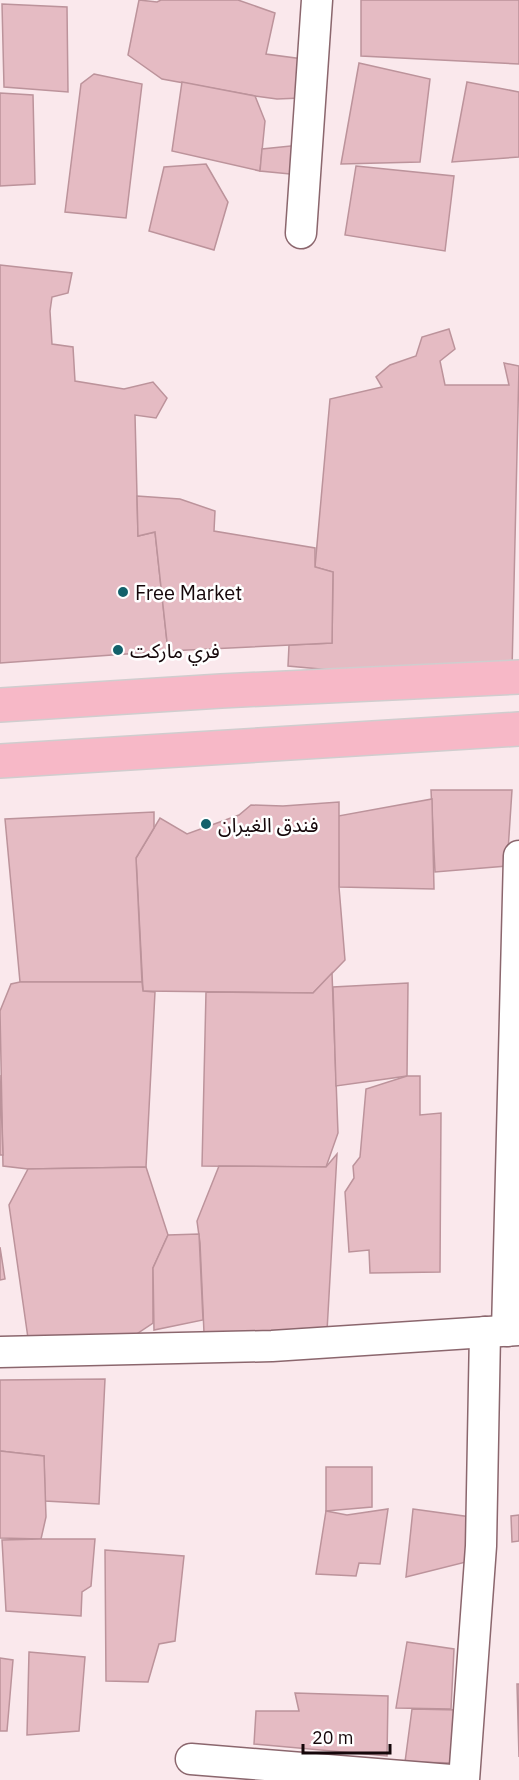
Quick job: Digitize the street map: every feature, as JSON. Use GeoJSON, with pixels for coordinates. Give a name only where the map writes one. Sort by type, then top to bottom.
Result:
{"type":"FeatureCollection","features":[{"type":"Feature","properties":{"kind":"main road"},"geometry":{"type":"LineString","coordinates":[[0,705],[222,691],[519,677]]}},
{"type":"Feature","properties":{"kind":"main road"},"geometry":{"type":"LineString","coordinates":[[0,761],[519,729]]}},
{"type":"Feature","properties":{"kind":"street"},"geometry":{"type":"LineString","coordinates":[[301,233],[317,0]]}},
{"type":"Feature","properties":{"kind":"street"},"geometry":{"type":"LineString","coordinates":[[464,1780],[481,1546],[504,1331],[519,856]]}},
{"type":"Feature","properties":{"kind":"street"},"geometry":{"type":"LineString","coordinates":[[0,1352],[272,1346],[504,1331]]}},
{"type":"Feature","properties":{"kind":"street"},"geometry":{"type":"LineString","coordinates":[[191,1759],[451,1780]]}},
{"type":"Feature","properties":{"kind":"building"},"geometry":{"type":"Polygon","coordinates":[[[139,0],[157,2],[161,0],[238,0],[275,13],[266,54],[303,59],[301,98],[277,99],[255,96],[162,79],[128,55],[139,0]]]}},
{"type":"Feature","properties":{"kind":"building"},"geometry":{"type":"Polygon","coordinates":[[[361,0],[519,0],[519,64],[361,56],[361,0]]]}},
{"type":"Feature","properties":{"kind":"building"},"geometry":{"type":"Polygon","coordinates":[[[2,4],[67,7],[68,92],[4,87],[2,4]]]}},
{"type":"Feature","properties":{"kind":"building"},"geometry":{"type":"Polygon","coordinates":[[[359,63],[430,79],[420,162],[341,164],[359,63]]]}},
{"type":"Feature","properties":{"kind":"building"},"geometry":{"type":"Polygon","coordinates":[[[94,74],[142,84],[126,218],[65,212],[81,84],[94,74]]]}},
{"type":"Feature","properties":{"kind":"building"},"geometry":{"type":"Polygon","coordinates":[[[182,82],[255,96],[265,121],[260,171],[172,151],[182,82]]]}},
{"type":"Feature","properties":{"kind":"building"},"geometry":{"type":"Polygon","coordinates":[[[467,82],[519,92],[519,157],[452,162],[467,82]]]}},
{"type":"Feature","properties":{"kind":"building"},"geometry":{"type":"Polygon","coordinates":[[[0,93],[33,95],[35,184],[0,186],[0,93]]]}},
{"type":"Feature","properties":{"kind":"building"},"geometry":{"type":"Polygon","coordinates":[[[300,145],[300,175],[260,171],[262,149],[300,145]]]}},
{"type":"Feature","properties":{"kind":"building"},"geometry":{"type":"Polygon","coordinates":[[[206,164],[228,202],[214,250],[149,231],[164,167],[206,164]]]}},
{"type":"Feature","properties":{"kind":"building"},"geometry":{"type":"Polygon","coordinates":[[[356,166],[454,176],[445,251],[345,235],[356,166]]]}},
{"type":"Feature","properties":{"kind":"building"},"geometry":{"type":"Polygon","coordinates":[[[0,265],[72,273],[68,293],[52,297],[50,311],[52,344],[73,347],[75,381],[124,389],[153,382],[167,398],[156,418],[135,415],[138,536],[155,532],[168,651],[0,663],[0,265]]]}},
{"type":"Feature","properties":{"kind":"building"},"geometry":{"type":"Polygon","coordinates":[[[449,329],[455,349],[440,361],[445,385],[509,385],[504,363],[519,366],[512,671],[385,675],[288,666],[289,645],[332,643],[333,572],[315,567],[330,399],[382,387],[376,377],[390,365],[416,356],[422,337],[449,329]]]}},
{"type":"Feature","properties":{"kind":"building"},"geometry":{"type":"Polygon","coordinates":[[[137,496],[180,499],[215,511],[214,531],[315,548],[315,567],[333,572],[332,643],[168,651],[155,532],[138,536],[137,496]]]}},
{"type":"Feature","properties":{"kind":"building"},"geometry":{"type":"Polygon","coordinates":[[[431,790],[512,790],[507,866],[435,872],[431,790]]]}},
{"type":"Feature","properties":{"kind":"building"},"geometry":{"type":"Polygon","coordinates":[[[432,799],[434,889],[339,887],[338,816],[432,799]]]}},
{"type":"Feature","properties":{"kind":"building"},"geometry":{"type":"Polygon","coordinates":[[[339,802],[339,887],[345,960],[313,993],[143,991],[136,858],[160,818],[187,834],[239,815],[251,805],[283,806],[339,802]]]}},
{"type":"Feature","properties":{"kind":"building"},"geometry":{"type":"Polygon","coordinates":[[[154,812],[154,828],[136,858],[142,982],[20,982],[5,819],[154,812]]]}},
{"type":"Feature","properties":{"kind":"building"},"geometry":{"type":"Polygon","coordinates":[[[332,973],[338,1133],[326,1167],[202,1166],[206,992],[313,993],[332,973]]]}},
{"type":"Feature","properties":{"kind":"building"},"geometry":{"type":"Polygon","coordinates":[[[20,982],[142,982],[143,991],[155,992],[146,1167],[28,1169],[3,1166],[0,1011],[11,984],[20,982]]]}},
{"type":"Feature","properties":{"kind":"building"},"geometry":{"type":"Polygon","coordinates":[[[408,983],[407,1076],[336,1086],[333,987],[408,983]]]}},
{"type":"Feature","properties":{"kind":"building"},"geometry":{"type":"Polygon","coordinates":[[[0,1075],[3,1155],[0,1155],[0,1075]]]}},
{"type":"Feature","properties":{"kind":"building"},"geometry":{"type":"Polygon","coordinates":[[[407,1076],[420,1076],[420,1115],[441,1113],[440,1272],[370,1273],[369,1250],[349,1252],[345,1192],[354,1178],[353,1166],[360,1157],[366,1089],[407,1076]]]}},
{"type":"Feature","properties":{"kind":"building"},"geometry":{"type":"Polygon","coordinates":[[[337,1154],[327,1331],[204,1333],[197,1221],[219,1166],[326,1167],[337,1154]]]}},
{"type":"Feature","properties":{"kind":"building"},"geometry":{"type":"Polygon","coordinates":[[[146,1167],[168,1235],[153,1268],[153,1323],[129,1339],[29,1345],[9,1205],[28,1169],[146,1167]]]}},
{"type":"Feature","properties":{"kind":"building"},"geometry":{"type":"Polygon","coordinates":[[[199,1234],[203,1320],[154,1330],[153,1268],[168,1235],[199,1234]]]}},
{"type":"Feature","properties":{"kind":"building"},"geometry":{"type":"Polygon","coordinates":[[[0,1247],[5,1279],[0,1280],[0,1247]]]}},
{"type":"Feature","properties":{"kind":"building"},"geometry":{"type":"Polygon","coordinates":[[[105,1379],[99,1504],[45,1501],[44,1456],[0,1451],[0,1380],[105,1379]]]}},
{"type":"Feature","properties":{"kind":"building"},"geometry":{"type":"Polygon","coordinates":[[[0,1451],[44,1456],[46,1517],[41,1539],[0,1538],[0,1451]]]}},
{"type":"Feature","properties":{"kind":"building"},"geometry":{"type":"Polygon","coordinates":[[[326,1467],[372,1467],[372,1507],[326,1511],[326,1467]]]}},
{"type":"Feature","properties":{"kind":"building"},"geometry":{"type":"Polygon","coordinates":[[[388,1509],[380,1564],[359,1563],[356,1576],[316,1574],[326,1511],[347,1515],[388,1509]]]}},
{"type":"Feature","properties":{"kind":"building"},"geometry":{"type":"Polygon","coordinates":[[[413,1509],[471,1517],[470,1561],[406,1577],[413,1509]]]}},
{"type":"Feature","properties":{"kind":"building"},"geometry":{"type":"Polygon","coordinates":[[[519,1515],[519,1541],[512,1542],[511,1516],[519,1515]]]}},
{"type":"Feature","properties":{"kind":"building"},"geometry":{"type":"Polygon","coordinates":[[[95,1539],[91,1586],[82,1592],[81,1616],[6,1611],[2,1540],[95,1539]]]}},
{"type":"Feature","properties":{"kind":"building"},"geometry":{"type":"Polygon","coordinates":[[[105,1550],[184,1556],[175,1641],[159,1644],[148,1682],[106,1681],[105,1550]]]}},
{"type":"Feature","properties":{"kind":"building"},"geometry":{"type":"Polygon","coordinates":[[[407,1642],[454,1649],[451,1709],[396,1708],[407,1642]]]}},
{"type":"Feature","properties":{"kind":"building"},"geometry":{"type":"Polygon","coordinates":[[[29,1652],[85,1657],[79,1731],[27,1735],[29,1652]]]}},
{"type":"Feature","properties":{"kind":"building"},"geometry":{"type":"Polygon","coordinates":[[[0,1658],[13,1660],[7,1731],[0,1731],[0,1658]]]}},
{"type":"Feature","properties":{"kind":"building"},"geometry":{"type":"Polygon","coordinates":[[[517,1684],[519,1684],[519,1757],[517,1684]]]}},
{"type":"Feature","properties":{"kind":"building"},"geometry":{"type":"Polygon","coordinates":[[[295,1693],[388,1696],[387,1756],[254,1744],[256,1711],[299,1711],[295,1693]]]}},
{"type":"Feature","properties":{"kind":"building"},"geometry":{"type":"Polygon","coordinates":[[[412,1709],[459,1710],[458,1763],[405,1762],[412,1709]]]}},
{"type":"Feature","properties":{"kind":"place","name":"Free Market"},"geometry":{"type":"Point","coordinates":[123,592]}},
{"type":"Feature","properties":{"kind":"place","name":"فري ماركت"},"geometry":{"type":"Point","coordinates":[118,650]}},
{"type":"Feature","properties":{"kind":"place","name":"فندق الغيران"},"geometry":{"type":"Point","coordinates":[206,824]}}]}
